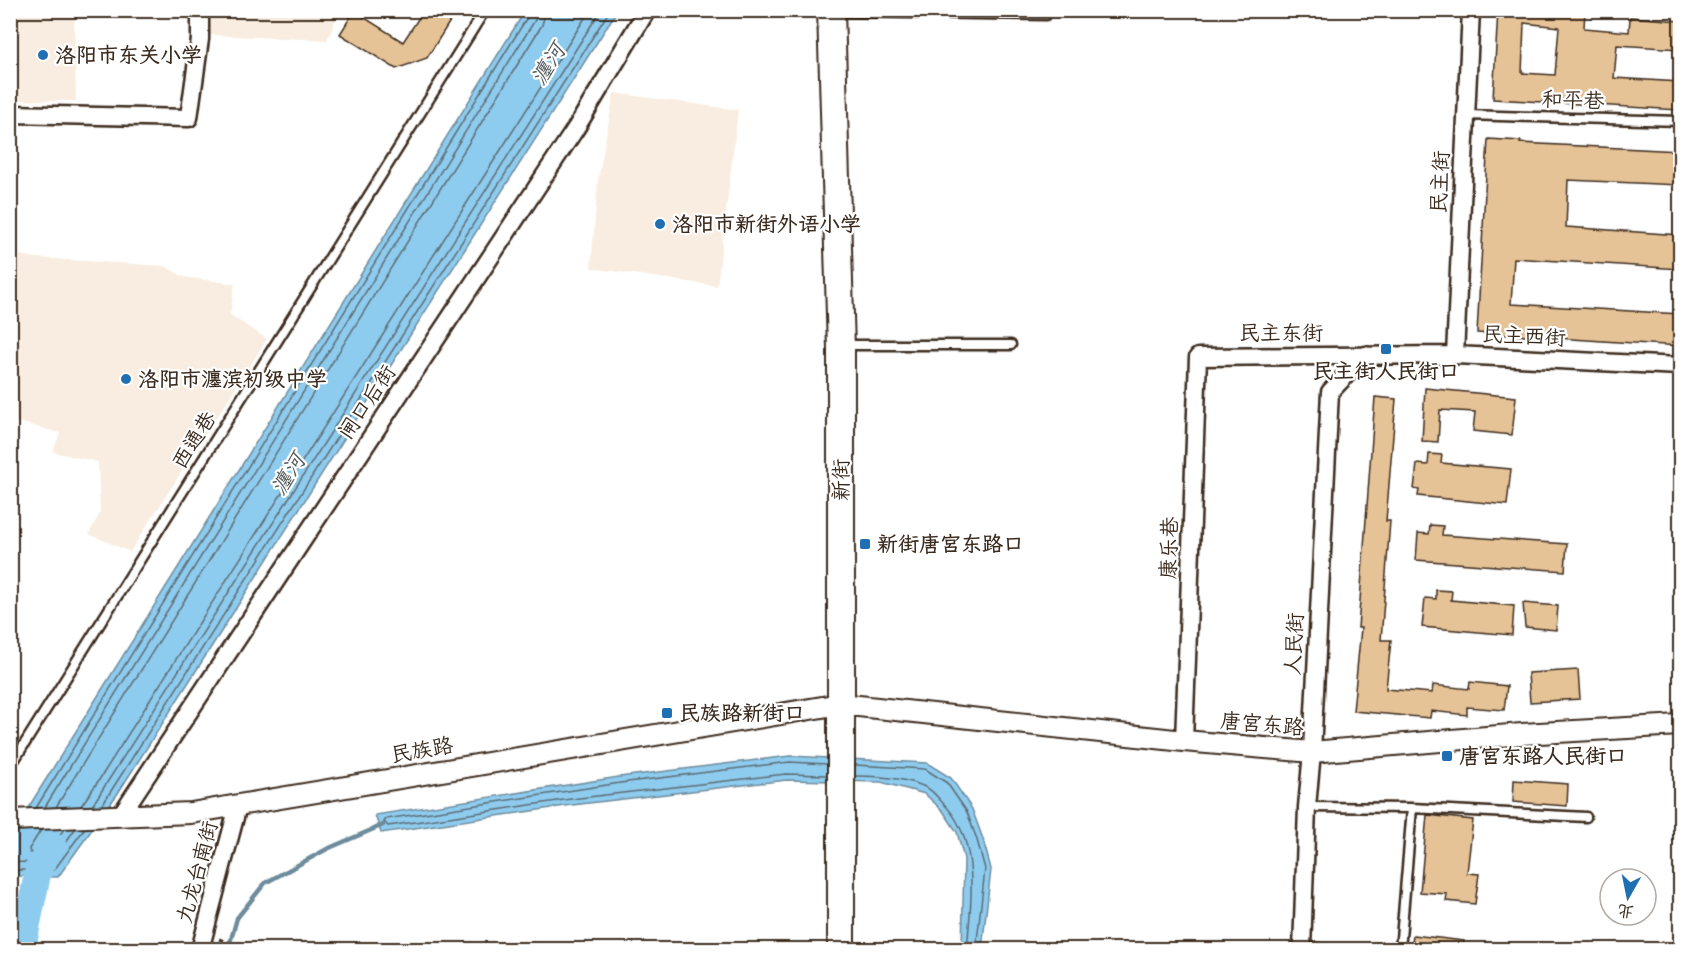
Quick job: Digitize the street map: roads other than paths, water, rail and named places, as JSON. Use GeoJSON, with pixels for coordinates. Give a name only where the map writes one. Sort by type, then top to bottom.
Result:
{"type":"FeatureCollection","features":[{"type":"Feature","properties":{"kind":"main road","name":"新街"},"geometry":{"type":"LineString","coordinates":[[841,11],[854,345],[847,704]]}},
{"type":"Feature","properties":{"kind":"main road","name":"新街"},"geometry":{"type":"LineString","coordinates":[[841,11],[841,349],[848,802],[855,950]]}},
{"type":"Feature","properties":{"kind":"main road","name":"新街"},"geometry":{"type":"LineString","coordinates":[[840,950],[848,802]]}},
{"type":"Feature","properties":{"kind":"street"},"geometry":{"type":"LineString","coordinates":[[10,114],[189,118],[200,39],[200,10]]}},
{"type":"Feature","properties":{"kind":"street","name":"闸口后街"},"geometry":{"type":"LineString","coordinates":[[120,816],[576,128],[647,10]]}},
{"type":"Feature","properties":{"kind":"street","name":"民主街"},"geometry":{"type":"LineString","coordinates":[[1455,355],[1471,10]]}},
{"type":"Feature","properties":{"kind":"street","name":"民主西街"},"geometry":{"type":"LineString","coordinates":[[1365,355],[1455,355],[1680,366]]}},
{"type":"Feature","properties":{"kind":"street","name":"民主东街"},"geometry":{"type":"LineString","coordinates":[[1198,357],[1365,355]]}},
{"type":"Feature","properties":{"kind":"street","name":"人民街"},"geometry":{"type":"LineString","coordinates":[[1302,948],[1307,807],[1312,752],[1330,392],[1365,355]]}},
{"type":"Feature","properties":{"kind":"street","name":"康乐巷"},"geometry":{"type":"LineString","coordinates":[[1184,741],[1198,357]]}},
{"type":"Feature","properties":{"kind":"street","name":"民族路"},"geometry":{"type":"LineString","coordinates":[[10,820],[191,813],[847,704]]}},
{"type":"Feature","properties":{"kind":"street","name":"唐宫东路"},"geometry":{"type":"LineString","coordinates":[[847,704],[1184,741],[1312,752],[1522,734],[1680,725]]}},
{"type":"Feature","properties":{"kind":"street","name":"九龙台南街"},"geometry":{"type":"LineString","coordinates":[[202,942],[238,806]]}},
{"type":"Feature","properties":{"kind":"lane","name":"西通巷"},"geometry":{"type":"LineString","coordinates":[[10,767],[485,10]]}},
{"type":"Feature","properties":{"kind":"lane"},"geometry":{"type":"LineString","coordinates":[[841,11],[1046,15]]}},
{"type":"Feature","properties":{"kind":"lane","name":"和平巷"},"geometry":{"type":"LineString","coordinates":[[1466,115],[1680,121]]}},
{"type":"Feature","properties":{"kind":"lane"},"geometry":{"type":"LineString","coordinates":[[854,345],[1011,345]]}},
{"type":"Feature","properties":{"kind":"lane"},"geometry":{"type":"LineString","coordinates":[[1307,807],[1412,808],[1586,817]]}},
{"type":"Feature","properties":{"kind":"lane"},"geometry":{"type":"LineString","coordinates":[[1400,950],[1412,808]]}},
{"type":"Feature","properties":{"kind":"lane"},"geometry":{"type":"LineString","coordinates":[[1302,948],[1326,950]]}},
{"type":"Feature","properties":{"kind":"water"},"geometry":{"type":"Polygon","coordinates":[[[525,11],[617,11],[118,793],[58,877],[11,876],[10,837],[525,11]]]}},
{"type":"Feature","properties":{"kind":"water"},"geometry":{"type":"Polygon","coordinates":[[[790,756],[927,763],[951,778],[972,809],[991,869],[982,949],[962,949],[964,859],[957,832],[943,811],[925,794],[881,782],[787,780],[572,805],[381,833],[375,815],[619,777],[790,756]]]}},
{"type":"Feature","properties":{"kind":"waterway"},"geometry":{"type":"LineString","coordinates":[[228,950],[237,918],[265,883],[327,849],[383,825]]}},
{"type":"Feature","properties":{"kind":"waterway","name":"瀍河"},"geometry":{"type":"LineString","coordinates":[[22,950],[39,867],[53,846]]}},
{"type":"Feature","properties":{"kind":"place","name":"洛阳市东关小学"},"geometry":{"type":"Point","coordinates":[43,55]}},
{"type":"Feature","properties":{"kind":"place","name":"洛阳市新街外语小学"},"geometry":{"type":"Point","coordinates":[660,224]}},
{"type":"Feature","properties":{"kind":"place","name":"民主街人民街口"},"geometry":{"type":"Point","coordinates":[1386,349]}},
{"type":"Feature","properties":{"kind":"place","name":"洛阳市瀍滨初级中学"},"geometry":{"type":"Point","coordinates":[126,379]}},
{"type":"Feature","properties":{"kind":"place","name":"新街唐宫东路口"},"geometry":{"type":"Point","coordinates":[865,544]}},
{"type":"Feature","properties":{"kind":"place","name":"民族路新街口"},"geometry":{"type":"Point","coordinates":[667,713]}},
{"type":"Feature","properties":{"kind":"place","name":"唐宫东路人民街口"},"geometry":{"type":"Point","coordinates":[1447,756]}}]}
